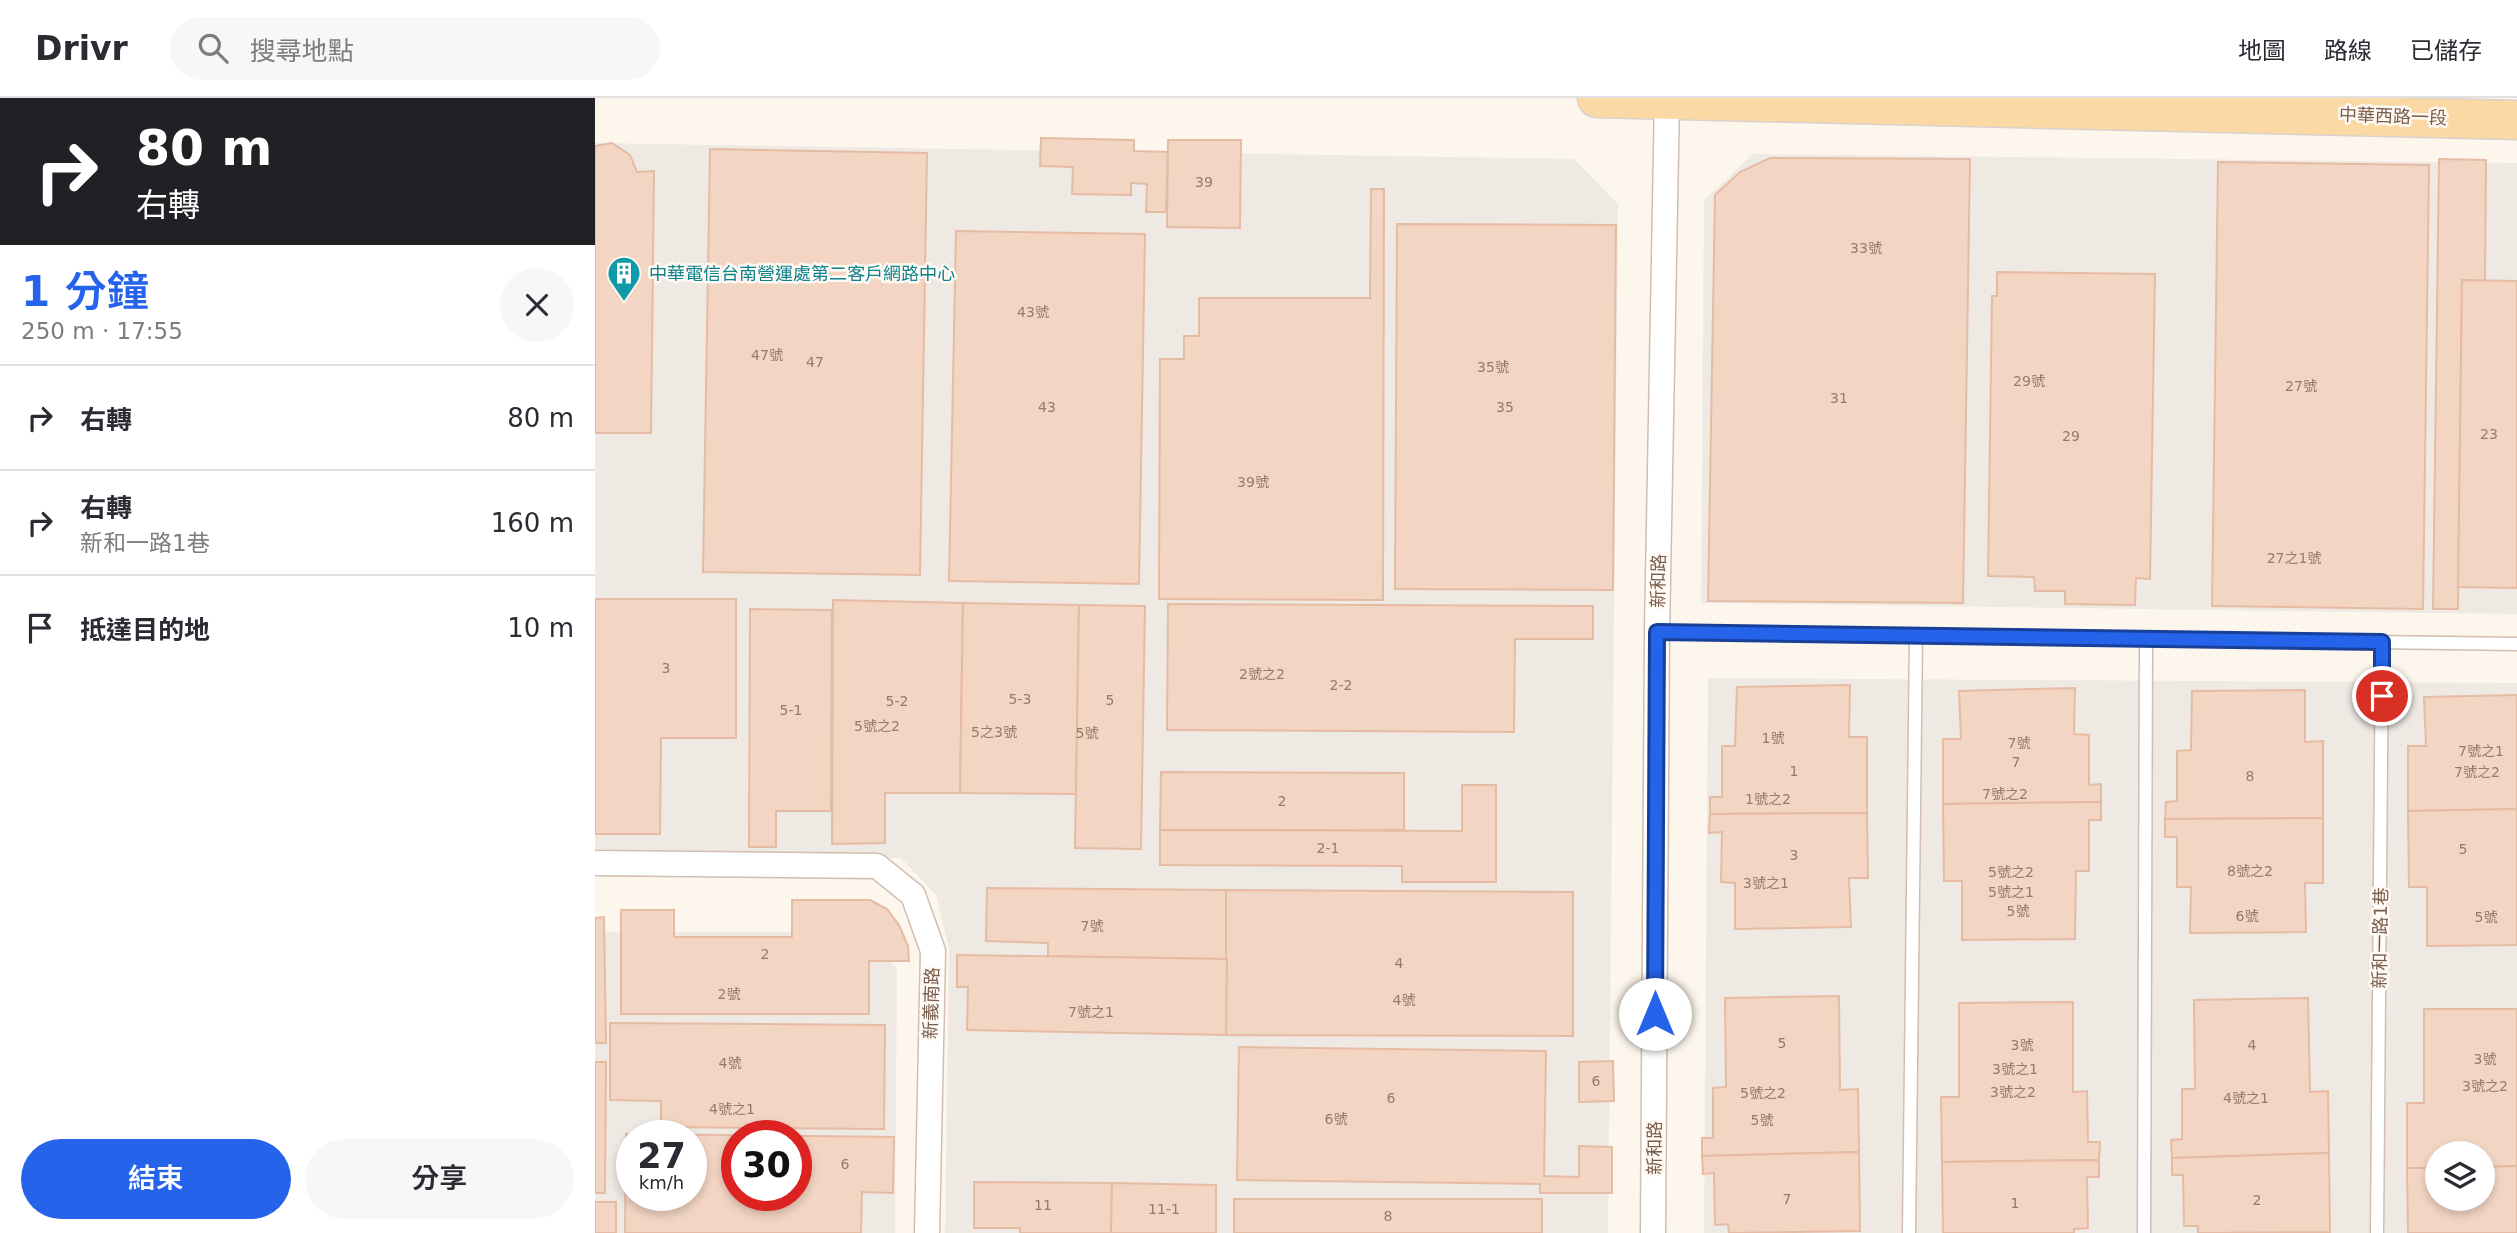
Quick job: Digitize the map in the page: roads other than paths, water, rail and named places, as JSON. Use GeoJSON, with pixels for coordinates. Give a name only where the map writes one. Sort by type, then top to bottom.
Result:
{"type":"FeatureCollection","features":[{"type":"Feature","properties":{"kind":"main road","name":"中華西路一段"},"geometry":{"type":"LineString","coordinates":[[1597,98],[2517,120]]}},
{"type":"Feature","properties":{"kind":"street","name":"新和路"},"geometry":{"type":"LineString","coordinates":[[1653,1233],[1657,632],[1667,98]]}},
{"type":"Feature","properties":{"kind":"street","name":"新義南路"},"geometry":{"type":"LineString","coordinates":[[595,863],[877,866],[913,895],[933,951],[927,1233]]}},
{"type":"Feature","properties":{"kind":"lane"},"geometry":{"type":"LineString","coordinates":[[1657,632],[2517,644]]}},
{"type":"Feature","properties":{"kind":"lane"},"geometry":{"type":"LineString","coordinates":[[1909,1233],[1916,635]]}},
{"type":"Feature","properties":{"kind":"lane"},"geometry":{"type":"LineString","coordinates":[[2144,1233],[2146,639]]}},
{"type":"Feature","properties":{"kind":"lane","name":"新和一路1巷"},"geometry":{"type":"LineString","coordinates":[[2377,1233],[2382,642]]}},
{"type":"Feature","properties":{"kind":"place","name":"中華電信台南營運處第二客戶網路中心"},"geometry":{"type":"Point","coordinates":[624,303]}}]}
